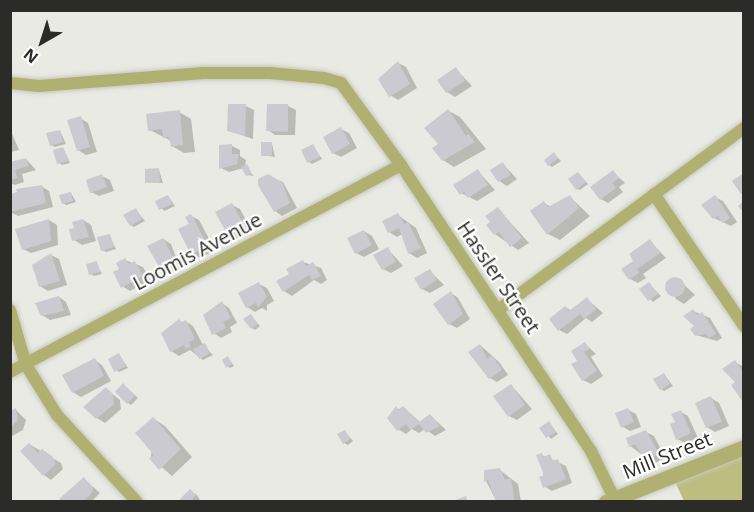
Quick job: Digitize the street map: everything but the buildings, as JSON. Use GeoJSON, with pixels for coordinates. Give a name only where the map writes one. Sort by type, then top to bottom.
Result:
{"type":"FeatureCollection","features":[{"type":"Feature","properties":{"kind":"street","name":"Hassler Street"},"geometry":{"type":"LineString","coordinates":[[10,83],[39,86],[214,73],[292,75],[341,83],[401,165],[591,452],[612,500]]}},
{"type":"Feature","properties":{"kind":"street"},"geometry":{"type":"LineString","coordinates":[[498,310],[744,128]]}},
{"type":"Feature","properties":{"kind":"street","name":"Loomis Avenue"},"geometry":{"type":"LineString","coordinates":[[10,372],[401,165]]}},
{"type":"Feature","properties":{"kind":"street"},"geometry":{"type":"LineString","coordinates":[[654,194],[744,326]]}},
{"type":"Feature","properties":{"kind":"street"},"geometry":{"type":"LineString","coordinates":[[10,309],[26,364],[57,415],[137,501]]}},
{"type":"Feature","properties":{"kind":"street","name":"Mill Street"},"geometry":{"type":"LineString","coordinates":[[612,500],[744,447]]}},
{"type":"Feature","properties":{"kind":"green space"},"geometry":{"type":"Polygon","coordinates":[[[743,447],[743,501],[684,501],[672,475],[743,447]]]}}]}
